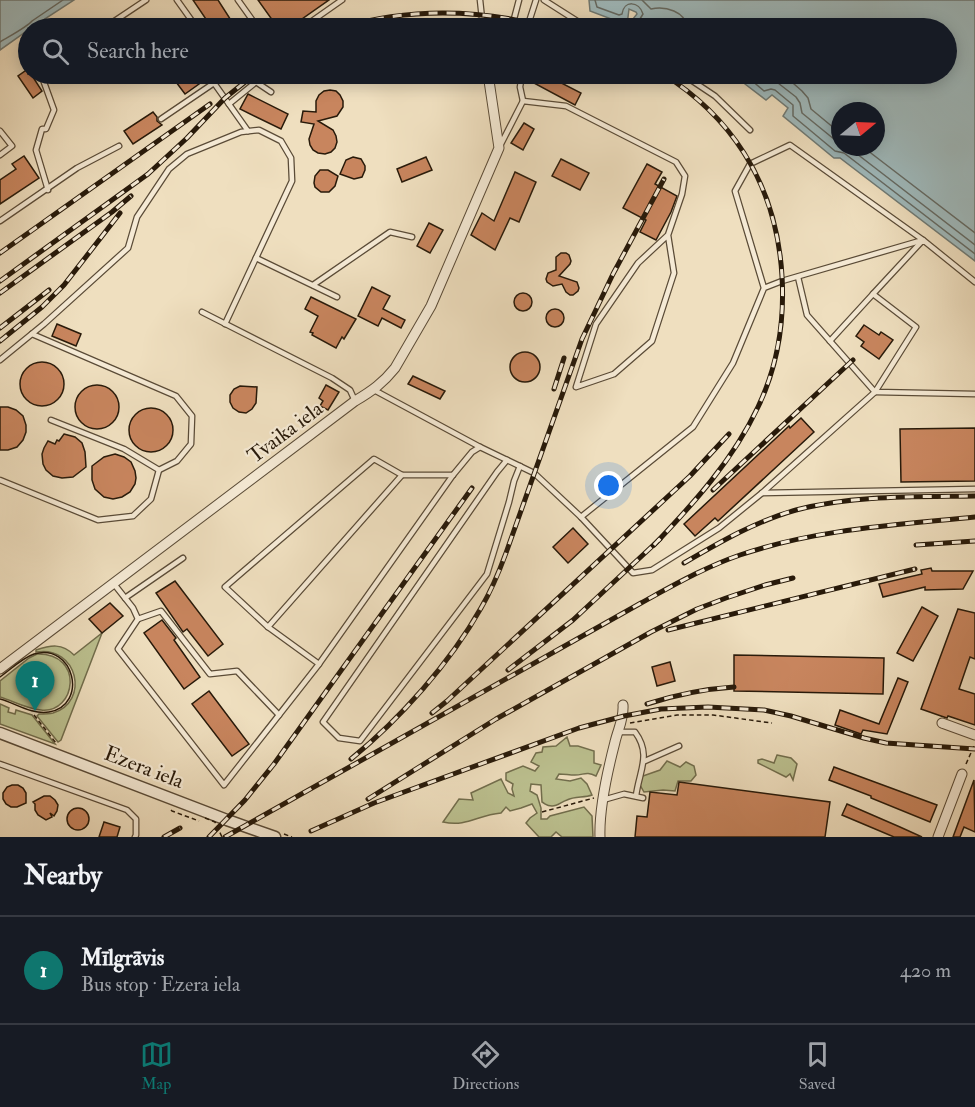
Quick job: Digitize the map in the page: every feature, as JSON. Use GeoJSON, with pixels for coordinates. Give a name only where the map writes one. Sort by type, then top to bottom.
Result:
{"type":"FeatureCollection","features":[{"type":"Feature","properties":{"kind":"street"},"geometry":{"type":"LineString","coordinates":[[489,84],[499,148]]}},
{"type":"Feature","properties":{"kind":"street","name":"Tvaika iela"},"geometry":{"type":"LineString","coordinates":[[0,669],[355,400],[374,390],[395,368],[430,306],[499,148]]}},
{"type":"Feature","properties":{"kind":"street"},"geometry":{"type":"LineString","coordinates":[[600,837],[604,798],[619,728],[624,716],[623,705]]}},
{"type":"Feature","properties":{"kind":"street"},"geometry":{"type":"LineString","coordinates":[[942,723],[975,735]]}},
{"type":"Feature","properties":{"kind":"street","name":"Ezera iela"},"geometry":{"type":"LineString","coordinates":[[0,733],[275,837]]}},
{"type":"Feature","properties":{"kind":"street"},"geometry":{"type":"LineString","coordinates":[[938,837],[962,774]]}},
{"type":"Feature","properties":{"kind":"lane"},"geometry":{"type":"LineString","coordinates":[[120,18],[146,0]]}},
{"type":"Feature","properties":{"kind":"lane"},"geometry":{"type":"LineString","coordinates":[[177,0],[190,18]]}},
{"type":"Feature","properties":{"kind":"lane"},"geometry":{"type":"LineString","coordinates":[[238,0],[251,18]]}},
{"type":"Feature","properties":{"kind":"lane"},"geometry":{"type":"LineString","coordinates":[[316,18],[342,0]]}},
{"type":"Feature","properties":{"kind":"lane"},"geometry":{"type":"LineString","coordinates":[[480,0],[482,18]]}},
{"type":"Feature","properties":{"kind":"lane"},"geometry":{"type":"LineString","coordinates":[[514,18],[519,0]]}},
{"type":"Feature","properties":{"kind":"lane"},"geometry":{"type":"LineString","coordinates":[[530,18],[536,0]]}},
{"type":"Feature","properties":{"kind":"lane"},"geometry":{"type":"LineString","coordinates":[[544,0],[572,18]]}},
{"type":"Feature","properties":{"kind":"lane"},"geometry":{"type":"LineString","coordinates":[[45,84],[54,110],[46,129],[42,129],[36,150],[48,190]]}},
{"type":"Feature","properties":{"kind":"lane"},"geometry":{"type":"LineString","coordinates":[[161,118],[212,84]]}},
{"type":"Feature","properties":{"kind":"lane"},"geometry":{"type":"LineString","coordinates":[[215,84],[248,131]]}},
{"type":"Feature","properties":{"kind":"lane"},"geometry":{"type":"LineString","coordinates":[[229,104],[254,84]]}},
{"type":"Feature","properties":{"kind":"lane"},"geometry":{"type":"LineString","coordinates":[[259,84],[271,92]]}},
{"type":"Feature","properties":{"kind":"lane"},"geometry":{"type":"LineString","coordinates":[[499,148],[523,100],[520,84]]}},
{"type":"Feature","properties":{"kind":"lane"},"geometry":{"type":"LineString","coordinates":[[697,84],[715,96],[750,130]]}},
{"type":"Feature","properties":{"kind":"lane"},"geometry":{"type":"LineString","coordinates":[[523,100],[566,106],[676,162],[685,176],[682,194],[668,235],[674,273],[652,341],[614,374],[576,387],[596,324],[638,263],[668,235]]}},
{"type":"Feature","properties":{"kind":"lane"},"geometry":{"type":"LineString","coordinates":[[0,130],[12,146],[0,155]]}},
{"type":"Feature","properties":{"kind":"lane"},"geometry":{"type":"LineString","coordinates":[[0,360],[128,248],[137,218],[169,169],[186,154],[241,132],[259,130],[281,141],[291,158],[292,181],[225,324]]}},
{"type":"Feature","properties":{"kind":"lane"},"geometry":{"type":"LineString","coordinates":[[581,517],[693,427],[733,363],[764,288],[735,191],[750,164],[789,145],[923,240],[975,282]]}},
{"type":"Feature","properties":{"kind":"lane"},"geometry":{"type":"LineString","coordinates":[[0,221],[77,168],[119,146]]}},
{"type":"Feature","properties":{"kind":"lane"},"geometry":{"type":"LineString","coordinates":[[313,285],[390,232],[412,237]]}},
{"type":"Feature","properties":{"kind":"lane"},"geometry":{"type":"LineString","coordinates":[[764,288],[923,240]]}},
{"type":"Feature","properties":{"kind":"lane"},"geometry":{"type":"LineString","coordinates":[[830,341],[923,240]]}},
{"type":"Feature","properties":{"kind":"lane"},"geometry":{"type":"LineString","coordinates":[[256,258],[337,297]]}},
{"type":"Feature","properties":{"kind":"lane"},"geometry":{"type":"LineString","coordinates":[[798,277],[807,315],[875,392],[975,394]]}},
{"type":"Feature","properties":{"kind":"lane"},"geometry":{"type":"LineString","coordinates":[[374,390],[534,473],[581,517],[633,573],[652,570],[719,528],[762,493],[875,392],[916,327],[873,294]]}},
{"type":"Feature","properties":{"kind":"lane"},"geometry":{"type":"LineString","coordinates":[[202,312],[342,384],[350,390],[355,400]]}},
{"type":"Feature","properties":{"kind":"lane"},"geometry":{"type":"LineString","coordinates":[[0,480],[98,520],[133,516],[151,499],[159,470],[177,461],[191,444],[192,416],[176,396],[32,334]]}},
{"type":"Feature","properties":{"kind":"lane"},"geometry":{"type":"LineString","coordinates":[[51,420],[124,448],[159,470]]}},
{"type":"Feature","properties":{"kind":"lane"},"geometry":{"type":"LineString","coordinates":[[279,715],[237,671],[210,674],[161,611],[138,619],[118,649],[224,785],[279,715],[319,664],[453,475],[472,452],[480,447]]}},
{"type":"Feature","properties":{"kind":"lane"},"geometry":{"type":"LineString","coordinates":[[319,664],[268,627],[225,587],[374,459],[402,475],[453,475]]}},
{"type":"Feature","properties":{"kind":"lane"},"geometry":{"type":"LineString","coordinates":[[507,460],[323,722],[339,738],[360,741],[487,574],[520,466]]}},
{"type":"Feature","properties":{"kind":"lane"},"geometry":{"type":"LineString","coordinates":[[268,627],[402,475]]}},
{"type":"Feature","properties":{"kind":"lane"},"geometry":{"type":"LineString","coordinates":[[762,493],[975,489]]}},
{"type":"Feature","properties":{"kind":"lane"},"geometry":{"type":"LineString","coordinates":[[125,598],[183,558]]}},
{"type":"Feature","properties":{"kind":"lane"},"geometry":{"type":"LineString","coordinates":[[114,584],[133,608],[138,619]]}},
{"type":"Feature","properties":{"kind":"lane"},"geometry":{"type":"LineString","coordinates":[[619,728],[635,732],[642,744],[645,760],[636,796]]}},
{"type":"Feature","properties":{"kind":"lane"},"geometry":{"type":"LineString","coordinates":[[645,760],[679,746]]}},
{"type":"Feature","properties":{"kind":"lane"},"geometry":{"type":"LineString","coordinates":[[0,764],[127,810],[136,819],[135,837]]}},
{"type":"Feature","properties":{"kind":"lane"},"geometry":{"type":"LineString","coordinates":[[604,798],[624,794],[643,798]]}},
{"type":"Feature","properties":{"kind":"path"},"geometry":{"type":"LineString","coordinates":[[34,715],[60,748]]}},
{"type":"Feature","properties":{"kind":"path"},"geometry":{"type":"LineString","coordinates":[[619,728],[677,715],[714,715],[772,723]]}},
{"type":"Feature","properties":{"kind":"path"},"geometry":{"type":"LineString","coordinates":[[962,774],[975,742]]}},
{"type":"Feature","properties":{"kind":"path"},"geometry":{"type":"LineString","coordinates":[[542,812],[588,799],[604,798]]}},
{"type":"Feature","properties":{"kind":"path"},"geometry":{"type":"LineString","coordinates":[[205,818],[215,822],[222,837]]}},
{"type":"Feature","properties":{"kind":"green space"},"geometry":{"type":"Polygon","coordinates":[[[102,633],[61,740],[58,742],[37,716],[53,713],[65,707],[72,698],[75,687],[74,676],[70,665],[62,657],[50,652],[36,652],[36,650],[56,646],[65,648],[74,655],[102,633]]]}},
{"type":"Feature","properties":{"kind":"green space"},"geometry":{"type":"Polygon","coordinates":[[[37,654],[52,656],[63,663],[69,672],[68,694],[62,703],[53,709],[41,710],[25,707],[0,697],[0,681],[37,654]]]}},
{"type":"Feature","properties":{"kind":"green space"},"geometry":{"type":"Polygon","coordinates":[[[0,704],[9,708],[8,712],[15,714],[16,710],[32,715],[55,744],[0,724],[0,704]]]}},
{"type":"Feature","properties":{"kind":"green space"},"geometry":{"type":"Polygon","coordinates":[[[567,737],[570,746],[594,751],[594,763],[601,765],[596,776],[587,773],[559,774],[556,779],[570,781],[581,778],[592,795],[550,806],[542,802],[541,785],[531,784],[530,791],[537,795],[541,808],[541,819],[584,807],[592,816],[593,837],[562,837],[556,832],[551,837],[539,837],[526,823],[537,813],[532,804],[510,811],[506,807],[501,813],[466,822],[443,822],[459,799],[473,800],[471,793],[501,779],[508,793],[514,796],[513,784],[506,780],[506,773],[523,766],[535,771],[539,766],[531,762],[536,753],[542,752],[543,747],[556,746],[567,737]]]}},
{"type":"Feature","properties":{"kind":"green space"},"geometry":{"type":"Polygon","coordinates":[[[777,755],[791,758],[797,764],[793,780],[790,774],[786,777],[758,763],[758,760],[762,759],[774,763],[777,755]]]}},
{"type":"Feature","properties":{"kind":"green space"},"geometry":{"type":"Polygon","coordinates":[[[667,761],[680,767],[686,762],[694,766],[696,775],[691,781],[678,781],[675,791],[644,792],[640,785],[640,777],[660,770],[667,761]]]}},
{"type":"Feature","properties":{"kind":"water"},"geometry":{"type":"Polygon","coordinates":[[[0,0],[74,0],[46,18],[18,18],[18,37],[0,50],[0,0]]]}},
{"type":"Feature","properties":{"kind":"water"},"geometry":{"type":"Polygon","coordinates":[[[589,0],[975,0],[975,261],[840,158],[832,156],[885,156],[885,102],[831,102],[831,156],[783,116],[788,108],[772,95],[766,100],[745,84],[957,84],[957,18],[634,18],[636,12],[629,9],[628,18],[608,18],[590,11],[589,0]]]}},
{"type":"Feature","properties":{"kind":"building"},"geometry":{"type":"Polygon","coordinates":[[[193,0],[218,0],[230,18],[205,18],[193,0]]]}},
{"type":"Feature","properties":{"kind":"building"},"geometry":{"type":"Polygon","coordinates":[[[258,0],[329,0],[303,18],[271,18],[258,0]]]}},
{"type":"Feature","properties":{"kind":"building"},"geometry":{"type":"Polygon","coordinates":[[[23,84],[37,84],[42,91],[33,98],[23,84]]]}},
{"type":"Feature","properties":{"kind":"building"},"geometry":{"type":"Polygon","coordinates":[[[178,84],[199,84],[185,94],[178,84]]]}},
{"type":"Feature","properties":{"kind":"building"},"geometry":{"type":"Polygon","coordinates":[[[536,84],[563,84],[581,93],[575,105],[536,84]]]}},
{"type":"Feature","properties":{"kind":"building"},"geometry":{"type":"Polygon","coordinates":[[[330,90],[340,95],[343,107],[337,116],[318,121],[333,130],[336,136],[335,148],[325,154],[313,150],[310,145],[309,139],[314,124],[301,122],[303,111],[316,112],[316,101],[319,95],[330,90]]]}},
{"type":"Feature","properties":{"kind":"building"},"geometry":{"type":"Polygon","coordinates":[[[248,94],[288,114],[281,129],[240,109],[248,94]]]}},
{"type":"Feature","properties":{"kind":"building"},"geometry":{"type":"Polygon","coordinates":[[[153,112],[157,121],[162,125],[133,144],[124,131],[153,112]]]}},
{"type":"Feature","properties":{"kind":"building"},"geometry":{"type":"Polygon","coordinates":[[[524,123],[534,129],[523,150],[511,143],[524,123]]]}},
{"type":"Feature","properties":{"kind":"building"},"geometry":{"type":"Polygon","coordinates":[[[24,156],[39,178],[0,204],[0,180],[16,169],[12,164],[24,156]]]}},
{"type":"Feature","properties":{"kind":"building"},"geometry":{"type":"Polygon","coordinates":[[[353,157],[361,159],[365,166],[362,177],[354,179],[340,174],[346,160],[353,157]]]}},
{"type":"Feature","properties":{"kind":"building"},"geometry":{"type":"Polygon","coordinates":[[[426,157],[432,170],[402,182],[397,169],[426,157]]]}},
{"type":"Feature","properties":{"kind":"building"},"geometry":{"type":"Polygon","coordinates":[[[561,159],[589,173],[580,190],[552,176],[561,159]]]}},
{"type":"Feature","properties":{"kind":"building"},"geometry":{"type":"Polygon","coordinates":[[[647,164],[662,172],[655,184],[677,196],[656,240],[640,232],[646,220],[623,208],[647,164]]]}},
{"type":"Feature","properties":{"kind":"building"},"geometry":{"type":"Polygon","coordinates":[[[320,170],[328,170],[338,176],[335,186],[329,192],[321,192],[315,187],[315,176],[320,170]]]}},
{"type":"Feature","properties":{"kind":"building"},"geometry":{"type":"Polygon","coordinates":[[[515,172],[536,182],[519,222],[510,218],[495,250],[471,235],[482,213],[494,221],[515,172]]]}},
{"type":"Feature","properties":{"kind":"building"},"geometry":{"type":"Polygon","coordinates":[[[429,223],[443,230],[430,253],[417,246],[429,223]]]}},
{"type":"Feature","properties":{"kind":"building"},"geometry":{"type":"Polygon","coordinates":[[[561,253],[569,255],[571,261],[559,276],[577,282],[579,288],[573,295],[566,292],[562,284],[553,286],[546,279],[548,273],[556,270],[556,257],[561,253]]]}},
{"type":"Feature","properties":{"kind":"building"},"geometry":{"type":"Polygon","coordinates":[[[372,287],[390,296],[383,309],[405,320],[401,328],[382,318],[378,326],[358,316],[372,287]]]}},
{"type":"Feature","properties":{"kind":"building"},"geometry":{"type":"Polygon","coordinates":[[[523,293],[529,296],[532,302],[529,308],[523,311],[517,308],[514,302],[517,296],[523,293]]]}},
{"type":"Feature","properties":{"kind":"building"},"geometry":{"type":"Polygon","coordinates":[[[311,297],[356,319],[336,348],[310,332],[318,316],[305,309],[311,297]]]}},
{"type":"Feature","properties":{"kind":"building"},"geometry":{"type":"Polygon","coordinates":[[[555,309],[561,312],[564,318],[561,324],[555,327],[549,324],[546,318],[549,312],[555,309]]]}},
{"type":"Feature","properties":{"kind":"building"},"geometry":{"type":"Polygon","coordinates":[[[57,324],[81,334],[76,346],[52,336],[57,324]]]}},
{"type":"Feature","properties":{"kind":"building"},"geometry":{"type":"Polygon","coordinates":[[[864,325],[879,335],[881,332],[893,340],[879,359],[861,346],[864,342],[856,336],[864,325]]]}},
{"type":"Feature","properties":{"kind":"building"},"geometry":{"type":"Polygon","coordinates":[[[525,352],[531,353],[539,361],[539,373],[531,381],[525,382],[519,381],[511,373],[510,367],[511,361],[519,353],[525,352]]]}},
{"type":"Feature","properties":{"kind":"building"},"geometry":{"type":"Polygon","coordinates":[[[42,362],[58,368],[64,384],[58,400],[42,406],[26,400],[20,384],[26,368],[42,362]]]}},
{"type":"Feature","properties":{"kind":"building"},"geometry":{"type":"Polygon","coordinates":[[[413,376],[445,391],[440,399],[408,384],[413,376]]]}},
{"type":"Feature","properties":{"kind":"building"},"geometry":{"type":"Polygon","coordinates":[[[97,385],[105,386],[113,391],[118,399],[118,415],[113,423],[105,428],[97,429],[89,428],[81,423],[76,415],[75,407],[76,399],[81,391],[89,386],[97,385]]]}},
{"type":"Feature","properties":{"kind":"building"},"geometry":{"type":"Polygon","coordinates":[[[326,385],[339,392],[328,410],[320,406],[323,401],[319,398],[326,385]]]}},
{"type":"Feature","properties":{"kind":"building"},"geometry":{"type":"Polygon","coordinates":[[[240,386],[257,387],[256,403],[246,413],[233,408],[230,402],[230,395],[240,386]]]}},
{"type":"Feature","properties":{"kind":"building"},"geometry":{"type":"Polygon","coordinates":[[[0,407],[16,410],[23,416],[26,425],[23,440],[17,447],[8,450],[0,450],[0,407]]]}},
{"type":"Feature","properties":{"kind":"building"},"geometry":{"type":"Polygon","coordinates":[[[151,408],[167,414],[173,430],[167,446],[151,452],[135,446],[129,430],[135,414],[151,408]]]}},
{"type":"Feature","properties":{"kind":"building"},"geometry":{"type":"Polygon","coordinates":[[[801,418],[814,432],[718,521],[715,518],[695,536],[684,524],[789,426],[790,428],[801,418]]]}},
{"type":"Feature","properties":{"kind":"building"},"geometry":{"type":"Polygon","coordinates":[[[975,428],[975,481],[901,482],[900,429],[975,428]]]}},
{"type":"Feature","properties":{"kind":"building"},"geometry":{"type":"Polygon","coordinates":[[[64,434],[75,437],[82,443],[86,467],[73,477],[62,478],[53,476],[46,470],[42,454],[48,441],[55,444],[64,434]]]}},
{"type":"Feature","properties":{"kind":"building"},"geometry":{"type":"Polygon","coordinates":[[[115,454],[131,462],[136,478],[130,492],[113,499],[104,497],[95,489],[92,480],[92,466],[104,457],[115,454]]]}},
{"type":"Feature","properties":{"kind":"building"},"geometry":{"type":"Polygon","coordinates":[[[573,528],[588,544],[568,563],[553,547],[573,528]]]}},
{"type":"Feature","properties":{"kind":"building"},"geometry":{"type":"Polygon","coordinates":[[[931,568],[932,571],[973,571],[963,589],[925,590],[925,587],[883,597],[879,584],[922,574],[921,570],[931,568]]]}},
{"type":"Feature","properties":{"kind":"building"},"geometry":{"type":"Polygon","coordinates":[[[175,581],[223,644],[208,656],[187,629],[183,632],[156,593],[175,581]]]}},
{"type":"Feature","properties":{"kind":"building"},"geometry":{"type":"Polygon","coordinates":[[[110,603],[123,616],[102,633],[89,619],[110,603]]]}},
{"type":"Feature","properties":{"kind":"building"},"geometry":{"type":"Polygon","coordinates":[[[922,607],[938,616],[913,661],[897,653],[922,607]]]}},
{"type":"Feature","properties":{"kind":"building"},"geometry":{"type":"Polygon","coordinates":[[[958,609],[975,613],[975,659],[970,657],[959,689],[975,694],[975,725],[921,709],[958,609]]]}},
{"type":"Feature","properties":{"kind":"building"},"geometry":{"type":"Polygon","coordinates":[[[162,620],[200,677],[184,689],[144,633],[162,620]]]}},
{"type":"Feature","properties":{"kind":"building"},"geometry":{"type":"Polygon","coordinates":[[[734,655],[884,658],[883,694],[734,691],[734,655]]]}},
{"type":"Feature","properties":{"kind":"building"},"geometry":{"type":"Polygon","coordinates":[[[670,662],[675,681],[657,686],[652,667],[670,662]]]}},
{"type":"Feature","properties":{"kind":"building"},"geometry":{"type":"Polygon","coordinates":[[[898,678],[908,682],[887,734],[863,730],[861,734],[835,725],[840,710],[879,724],[898,678]]]}},
{"type":"Feature","properties":{"kind":"building"},"geometry":{"type":"Polygon","coordinates":[[[209,691],[249,744],[232,756],[192,704],[209,691]]]}},
{"type":"Feature","properties":{"kind":"building"},"geometry":{"type":"Polygon","coordinates":[[[834,767],[937,805],[930,822],[829,780],[834,767]]]}},
{"type":"Feature","properties":{"kind":"building"},"geometry":{"type":"Polygon","coordinates":[[[974,780],[975,832],[964,827],[960,837],[953,837],[974,780]]]}},
{"type":"Feature","properties":{"kind":"building"},"geometry":{"type":"Polygon","coordinates":[[[679,782],[830,802],[825,837],[635,837],[637,816],[647,817],[650,792],[677,795],[679,782]]]}},
{"type":"Feature","properties":{"kind":"building"},"geometry":{"type":"Polygon","coordinates":[[[12,785],[23,788],[26,793],[26,803],[17,807],[6,804],[3,793],[7,787],[12,785]]]}},
{"type":"Feature","properties":{"kind":"building"},"geometry":{"type":"Polygon","coordinates":[[[44,796],[50,796],[58,805],[54,816],[50,813],[52,817],[46,820],[38,815],[33,802],[44,796]]]}},
{"type":"Feature","properties":{"kind":"building"},"geometry":{"type":"Polygon","coordinates":[[[847,804],[922,837],[894,837],[842,815],[847,804]]]}},
{"type":"Feature","properties":{"kind":"building"},"geometry":{"type":"Polygon","coordinates":[[[74,808],[82,808],[89,815],[89,823],[82,830],[74,830],[67,823],[67,815],[74,808]]]}},
{"type":"Feature","properties":{"kind":"building"},"geometry":{"type":"Polygon","coordinates":[[[104,822],[120,827],[117,837],[99,837],[104,822]]]}},
{"type":"Feature","properties":{"kind":"tram line"},"geometry":{"type":"LineString","coordinates":[[0,677],[30,656],[48,653],[59,657],[67,665],[72,676],[69,698],[61,707],[49,712],[30,710],[0,699]]}},
{"type":"Feature","properties":{"kind":"railway"},"geometry":{"type":"LineString","coordinates":[[382,18],[446,13],[503,18]]}},
{"type":"Feature","properties":{"kind":"railway"},"geometry":{"type":"LineString","coordinates":[[0,281],[148,174],[225,98],[242,84]]}},
{"type":"Feature","properties":{"kind":"railway"},"geometry":{"type":"LineString","coordinates":[[654,545],[712,480],[748,426],[770,377],[778,345],[782,312],[782,278],[778,245],[771,212],[759,181],[744,153],[718,119],[677,84]]}},
{"type":"Feature","properties":{"kind":"railway"},"geometry":{"type":"LineString","coordinates":[[0,253],[210,104]]}},
{"type":"Feature","properties":{"kind":"railway"},"geometry":{"type":"LineString","coordinates":[[351,759],[388,726],[423,689],[469,629],[485,602],[506,553],[582,339],[613,274],[664,179]]}},
{"type":"Feature","properties":{"kind":"railway"},"geometry":{"type":"LineString","coordinates":[[0,293],[131,196]]}},
{"type":"Feature","properties":{"kind":"railway"},"geometry":{"type":"LineString","coordinates":[[0,341],[42,307],[64,285],[120,213]]}},
{"type":"Feature","properties":{"kind":"railway"},"geometry":{"type":"LineString","coordinates":[[0,328],[49,290]]}},
{"type":"Feature","properties":{"kind":"railway"},"geometry":{"type":"LineString","coordinates":[[554,389],[564,358]]}},
{"type":"Feature","properties":{"kind":"railway"},"geometry":{"type":"LineString","coordinates":[[713,490],[853,360]]}},
{"type":"Feature","properties":{"kind":"railway"},"geometry":{"type":"LineString","coordinates":[[432,713],[690,476],[729,434]]}},
{"type":"Feature","properties":{"kind":"railway"},"geometry":{"type":"LineString","coordinates":[[209,837],[245,800],[274,764],[472,488]]}},
{"type":"Feature","properties":{"kind":"railway"},"geometry":{"type":"LineString","coordinates":[[684,563],[752,526],[796,510],[863,499],[975,496]]}},
{"type":"Feature","properties":{"kind":"railway"},"geometry":{"type":"LineString","coordinates":[[225,837],[641,603],[714,565],[769,546],[798,539],[886,526],[975,517]]}},
{"type":"Feature","properties":{"kind":"railway"},"geometry":{"type":"LineString","coordinates":[[508,670],[573,620],[660,539]]}},
{"type":"Feature","properties":{"kind":"railway"},"geometry":{"type":"LineString","coordinates":[[916,545],[975,541]]}},
{"type":"Feature","properties":{"kind":"railway"},"geometry":{"type":"LineString","coordinates":[[668,630],[915,569]]}},
{"type":"Feature","properties":{"kind":"railway"},"geometry":{"type":"LineString","coordinates":[[368,799],[496,719],[651,632],[697,609],[765,585],[793,578]]}},
{"type":"Feature","properties":{"kind":"railway"},"geometry":{"type":"LineString","coordinates":[[647,704],[690,693],[734,687]]}},
{"type":"Feature","properties":{"kind":"railway"},"geometry":{"type":"LineString","coordinates":[[311,831],[374,803],[579,728],[661,709],[708,707],[764,710],[886,743],[975,749]]}},
{"type":"Feature","properties":{"kind":"railway"},"geometry":{"type":"LineString","coordinates":[[164,837],[180,828]]}},
{"type":"Feature","properties":{"kind":"place","name":"Mīlgrāvis"},"geometry":{"type":"Point","coordinates":[35,711]}}]}
